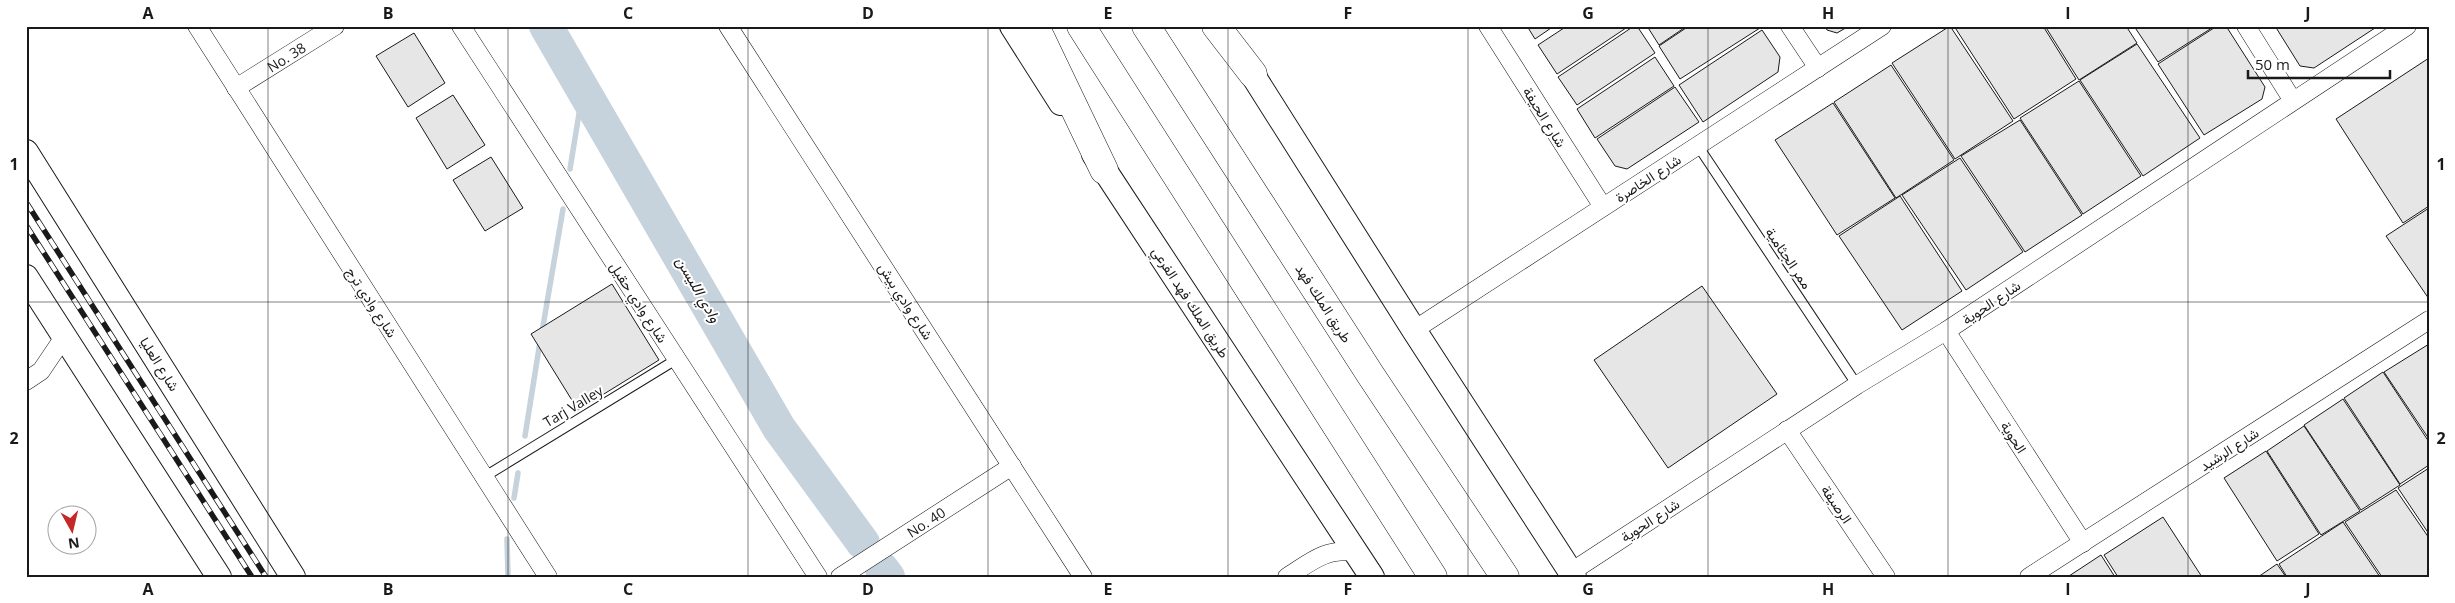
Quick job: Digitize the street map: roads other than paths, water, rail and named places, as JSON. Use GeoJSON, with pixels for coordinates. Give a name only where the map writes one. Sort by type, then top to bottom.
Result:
{"type":"FeatureCollection","features":[{"type":"Feature","properties":{"kind":"highway"},"geometry":{"type":"LineString","coordinates":[[1035,26],[1104,170]]}},
{"type":"Feature","properties":{"kind":"highway"},"geometry":{"type":"LineString","coordinates":[[1081,26],[1433,577]]}},
{"type":"Feature","properties":{"kind":"highway","name":"طريق الملك فهد"},"geometry":{"type":"LineString","coordinates":[[1146,26],[1370,374],[1505,577]]}},
{"type":"Feature","properties":{"kind":"highway"},"geometry":{"type":"LineString","coordinates":[[1216,26],[1252,74]]}},
{"type":"Feature","properties":{"kind":"main road","name":"طريق الملك فهد الفرعي"},"geometry":{"type":"LineString","coordinates":[[1012,26],[1104,170],[1372,577]]}},
{"type":"Feature","properties":{"kind":"main road"},"geometry":{"type":"LineString","coordinates":[[1223,26],[1414,330],[1573,574]]}},
{"type":"Feature","properties":{"kind":"main road","name":"شارع العليا"},"geometry":{"type":"LineString","coordinates":[[26,152],[293,577]]}},
{"type":"Feature","properties":{"kind":"main road"},"geometry":{"type":"LineString","coordinates":[[26,277],[218,577]]}},
{"type":"Feature","properties":{"kind":"street","name":"شارع وادي ترج"},"geometry":{"type":"LineString","coordinates":[[197,26],[548,577]]}},
{"type":"Feature","properties":{"kind":"street","name":"No. 38"},"geometry":{"type":"LineString","coordinates":[[236,88],[335,26]]}},
{"type":"Feature","properties":{"kind":"street","name":"شارع وادي حقيل"},"geometry":{"type":"LineString","coordinates":[[461,26],[818,577]]}},
{"type":"Feature","properties":{"kind":"street","name":"شارع وادي بيش"},"geometry":{"type":"LineString","coordinates":[[728,26],[1083,577]]}},
{"type":"Feature","properties":{"kind":"street","name":"شارع الحيفة"},"geometry":{"type":"LineString","coordinates":[[1488,26],[1603,207]]}},
{"type":"Feature","properties":{"kind":"street"},"geometry":{"type":"LineString","coordinates":[[1790,26],[1818,68]]}},
{"type":"Feature","properties":{"kind":"street","name":"شارع الخاصرة"},"geometry":{"type":"LineString","coordinates":[[1414,330],[1882,26]]}},
{"type":"Feature","properties":{"kind":"street"},"geometry":{"type":"LineString","coordinates":[[2246,26],[2293,101]]}},
{"type":"Feature","properties":{"kind":"street","name":"شارع الحوية"},"geometry":{"type":"LineString","coordinates":[[1573,574],[1787,430],[1857,385],[1946,332],[2407,26]]}},
{"type":"Feature","properties":{"kind":"street","name":"شارع الرشيد"},"geometry":{"type":"LineString","coordinates":[[2029,577],[2429,320]]}},
{"type":"Feature","properties":{"kind":"street","name":"الحوية"},"geometry":{"type":"LineString","coordinates":[[1946,332],[2083,543]]}},
{"type":"Feature","properties":{"kind":"street"},"geometry":{"type":"LineString","coordinates":[[26,381],[41,371],[64,337]]}},
{"type":"Feature","properties":{"kind":"street","name":"الرصيفة"},"geometry":{"type":"LineString","coordinates":[[1787,430],[1886,577]]}},
{"type":"Feature","properties":{"kind":"street","name":"No. 40"},"geometry":{"type":"LineString","coordinates":[[840,577],[1012,466]]}},
{"type":"Feature","properties":{"kind":"street"},"geometry":{"type":"LineString","coordinates":[[1288,577],[1326,554],[1340,550],[1356,552]]}},
{"type":"Feature","properties":{"kind":"lane","name":"ممر الجثامية"},"geometry":{"type":"LineString","coordinates":[[1698,146],[1857,385]]}},
{"type":"Feature","properties":{"kind":"lane","name":"Tarj Valley"},"geometry":{"type":"LineString","coordinates":[[484,477],[677,359]]}},
{"type":"Feature","properties":{"kind":"waterway","name":"وادي الليسن"},"geometry":{"type":"LineString","coordinates":[[546,26],[779,428],[863,543]]}},
{"type":"Feature","properties":{"kind":"waterway"},"geometry":{"type":"LineString","coordinates":[[570,169],[583,89]]}},
{"type":"Feature","properties":{"kind":"waterway"},"geometry":{"type":"LineString","coordinates":[[542,332],[563,209]]}},
{"type":"Feature","properties":{"kind":"waterway"},"geometry":{"type":"LineString","coordinates":[[525,436],[540,342]]}},
{"type":"Feature","properties":{"kind":"waterway"},"geometry":{"type":"LineString","coordinates":[[514,498],[518,473]]}},
{"type":"Feature","properties":{"kind":"waterway"},"geometry":{"type":"LineString","coordinates":[[507,539],[508,577]]}},
{"type":"Feature","properties":{"kind":"waterway","name":"وادي الليسن"},"geometry":{"type":"LineString","coordinates":[[882,569],[888,577]]}},
{"type":"Feature","properties":{"kind":"railway"},"geometry":{"type":"LineString","coordinates":[[26,202],[266,577]]}},
{"type":"Feature","properties":{"kind":"railway"},"geometry":{"type":"LineString","coordinates":[[26,225],[252,577]]}}]}
